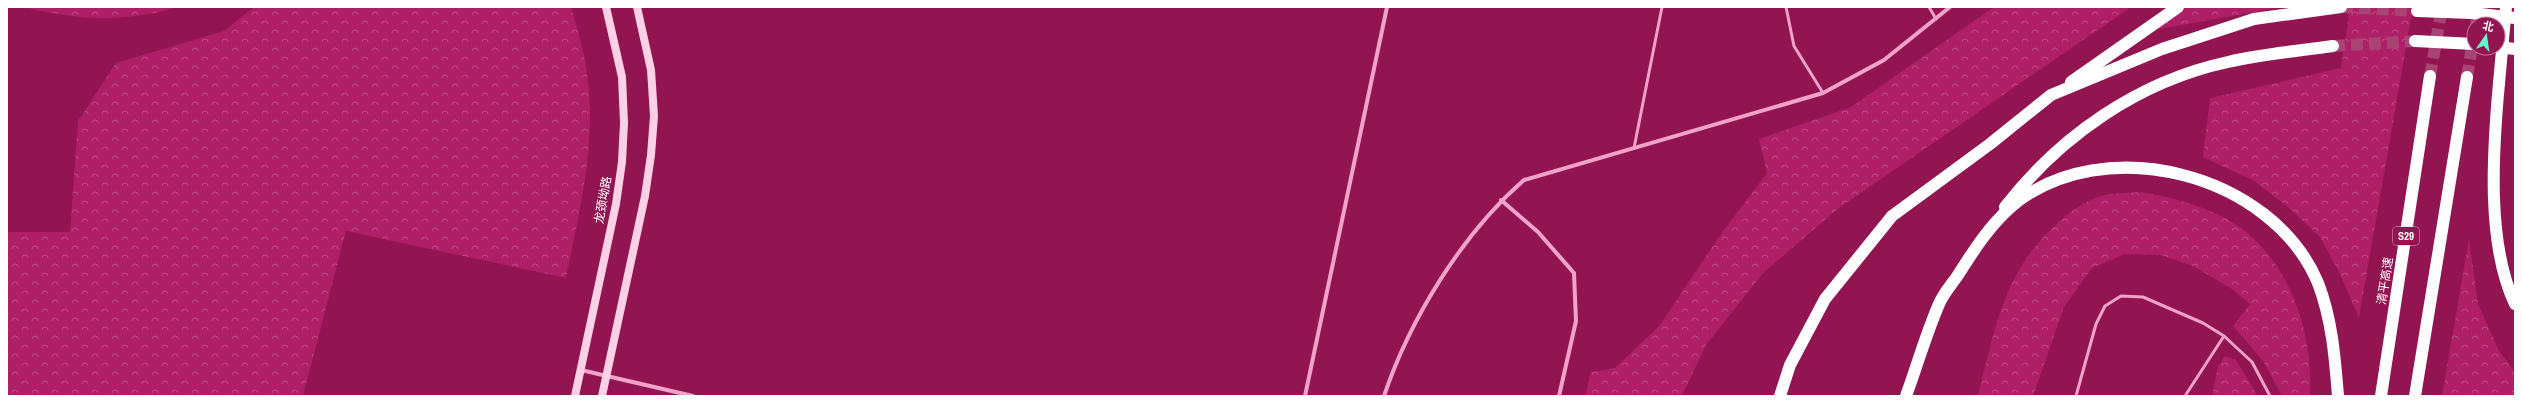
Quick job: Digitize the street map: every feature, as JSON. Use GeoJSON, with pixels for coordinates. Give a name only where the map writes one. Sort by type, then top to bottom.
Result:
{"type":"FeatureCollection","features":[{"type":"Feature","properties":{"kind":"highway"},"geometry":{"type":"LineString","coordinates":[[1780,396],[1790,365],[1825,299],[1892,216],[1990,144],[2051,95],[2178,7]]}},
{"type":"Feature","properties":{"kind":"highway"},"geometry":{"type":"LineString","coordinates":[[2051,95],[2162,49],[2254,19],[2341,7]]}},
{"type":"Feature","properties":{"kind":"highway"},"geometry":{"type":"LineString","coordinates":[[2506,7],[2494,137],[2496,234],[2510,293],[2515,304]]}},
{"type":"Feature","properties":{"kind":"highway"},"geometry":{"type":"LineString","coordinates":[[2417,10],[2472,13],[2515,18]]}},
{"type":"Feature","properties":{"kind":"highway"},"geometry":{"type":"LineString","coordinates":[[2415,41],[2466,44]]}},
{"type":"Feature","properties":{"kind":"highway"},"geometry":{"type":"LineString","coordinates":[[1906,396],[1940,302],[1987,230],[2025,181],[2050,156],[2083,128],[2126,102],[2172,79],[2227,62],[2333,46]]}},
{"type":"Feature","properties":{"kind":"highway","name":"清平高速"},"geometry":{"type":"LineString","coordinates":[[2381,396],[2430,76]]}},
{"type":"Feature","properties":{"kind":"highway"},"geometry":{"type":"LineString","coordinates":[[2415,396],[2467,77]]}},
{"type":"Feature","properties":{"kind":"highway"},"geometry":{"type":"LineString","coordinates":[[1987,230],[2012,206],[2042,188],[2078,174],[2116,167],[2164,170],[2203,180],[2231,192],[2263,211],[2286,235],[2318,282],[2329,321],[2335,354],[2338,396]]}},
{"type":"Feature","properties":{"kind":"main road","name":"龙颈坳路"},"geometry":{"type":"LineString","coordinates":[[575,396],[616,204],[622,162],[624,123],[622,77],[606,7]]}},
{"type":"Feature","properties":{"kind":"main road"},"geometry":{"type":"LineString","coordinates":[[602,396],[645,196],[651,155],[654,116],[652,70],[637,7]]}},
{"type":"Feature","properties":{"kind":"street"},"geometry":{"type":"LineString","coordinates":[[1305,396],[1388,7]]}},
{"type":"Feature","properties":{"kind":"street"},"geometry":{"type":"LineString","coordinates":[[1384,396],[1420,315],[1457,255],[1501,200],[1524,180],[1823,93],[1884,60],[1950,7]]}},
{"type":"Feature","properties":{"kind":"street"},"geometry":{"type":"LineString","coordinates":[[1501,200],[1538,232],[1574,273],[1576,321],[1559,396]]}},
{"type":"Feature","properties":{"kind":"street"},"geometry":{"type":"LineString","coordinates":[[580,370],[693,396]]}},
{"type":"Feature","properties":{"kind":"lane"},"geometry":{"type":"LineString","coordinates":[[1634,148],[1662,7]]}},
{"type":"Feature","properties":{"kind":"lane"},"geometry":{"type":"LineString","coordinates":[[1786,7],[1794,46],[1823,93]]}},
{"type":"Feature","properties":{"kind":"lane"},"geometry":{"type":"LineString","coordinates":[[1929,7],[1936,19]]}},
{"type":"Feature","properties":{"kind":"lane"},"geometry":{"type":"LineString","coordinates":[[2076,396],[2096,324],[2105,306],[2121,296],[2143,297],[2203,323],[2224,336],[2252,362],[2270,396]]}},
{"type":"Feature","properties":{"kind":"lane"},"geometry":{"type":"LineString","coordinates":[[2185,396],[2224,336]]}},
{"type":"Feature","properties":{"kind":"green space"},"geometry":{"type":"Polygon","coordinates":[[[24,7],[177,7],[139,16],[100,18],[62,15],[24,7]]]}},
{"type":"Feature","properties":{"kind":"green space"},"geometry":{"type":"Polygon","coordinates":[[[254,7],[571,7],[587,72],[590,106],[590,131],[581,205],[566,278],[346,231],[303,396],[7,396],[7,232],[70,232],[78,121],[116,63],[224,31],[254,7]]]}},
{"type":"Feature","properties":{"kind":"green space"},"geometry":{"type":"Polygon","coordinates":[[[1994,7],[2131,7],[1839,208],[1764,272],[1706,345],[1682,396],[1585,396],[1591,372],[1615,368],[1660,325],[1721,234],[1767,173],[1759,139],[1851,107],[1994,7]]]}},
{"type":"Feature","properties":{"kind":"green space"},"geometry":{"type":"Polygon","coordinates":[[[2176,7],[2283,7],[2143,32],[2176,7]]]}},
{"type":"Feature","properties":{"kind":"green space"},"geometry":{"type":"Polygon","coordinates":[[[2350,7],[2413,7],[2359,318],[2340,274],[2320,237],[2288,207],[2254,181],[2203,157],[2210,98],[2341,68],[2350,7]]]}},
{"type":"Feature","properties":{"kind":"green space"},"geometry":{"type":"Polygon","coordinates":[[[2141,192],[2163,196],[2215,213],[2247,232],[2265,250],[2280,271],[2292,295],[2301,319],[2307,345],[2310,371],[2310,396],[2282,396],[2263,361],[2233,326],[2250,304],[2232,289],[2193,266],[2161,255],[2125,254],[2092,268],[2064,307],[2033,396],[1978,396],[1990,347],[2004,301],[2026,259],[2041,240],[2060,221],[2081,205],[2092,199],[2109,194],[2141,192]]]}},
{"type":"Feature","properties":{"kind":"green space"},"geometry":{"type":"Polygon","coordinates":[[[2469,239],[2478,304],[2499,351],[2515,372],[2515,396],[2442,396],[2469,239]]]}},
{"type":"Feature","properties":{"kind":"green space"},"geometry":{"type":"Polygon","coordinates":[[[2225,356],[2236,360],[2258,396],[2212,396],[2218,366],[2225,356]]]}},
{"type":"Feature","properties":{"kind":"tunnel"},"geometry":{"type":"LineString","coordinates":[[2341,7],[2417,11]]}},
{"type":"Feature","properties":{"kind":"tunnel"},"geometry":{"type":"LineString","coordinates":[[2430,76],[2442,7]]}},
{"type":"Feature","properties":{"kind":"tunnel"},"geometry":{"type":"LineString","coordinates":[[2477,16],[2478,7]]}},
{"type":"Feature","properties":{"kind":"tunnel"},"geometry":{"type":"LineString","coordinates":[[2333,46],[2415,41]]}},
{"type":"Feature","properties":{"kind":"tunnel"},"geometry":{"type":"LineString","coordinates":[[2467,77],[2470,56]]}}]}
